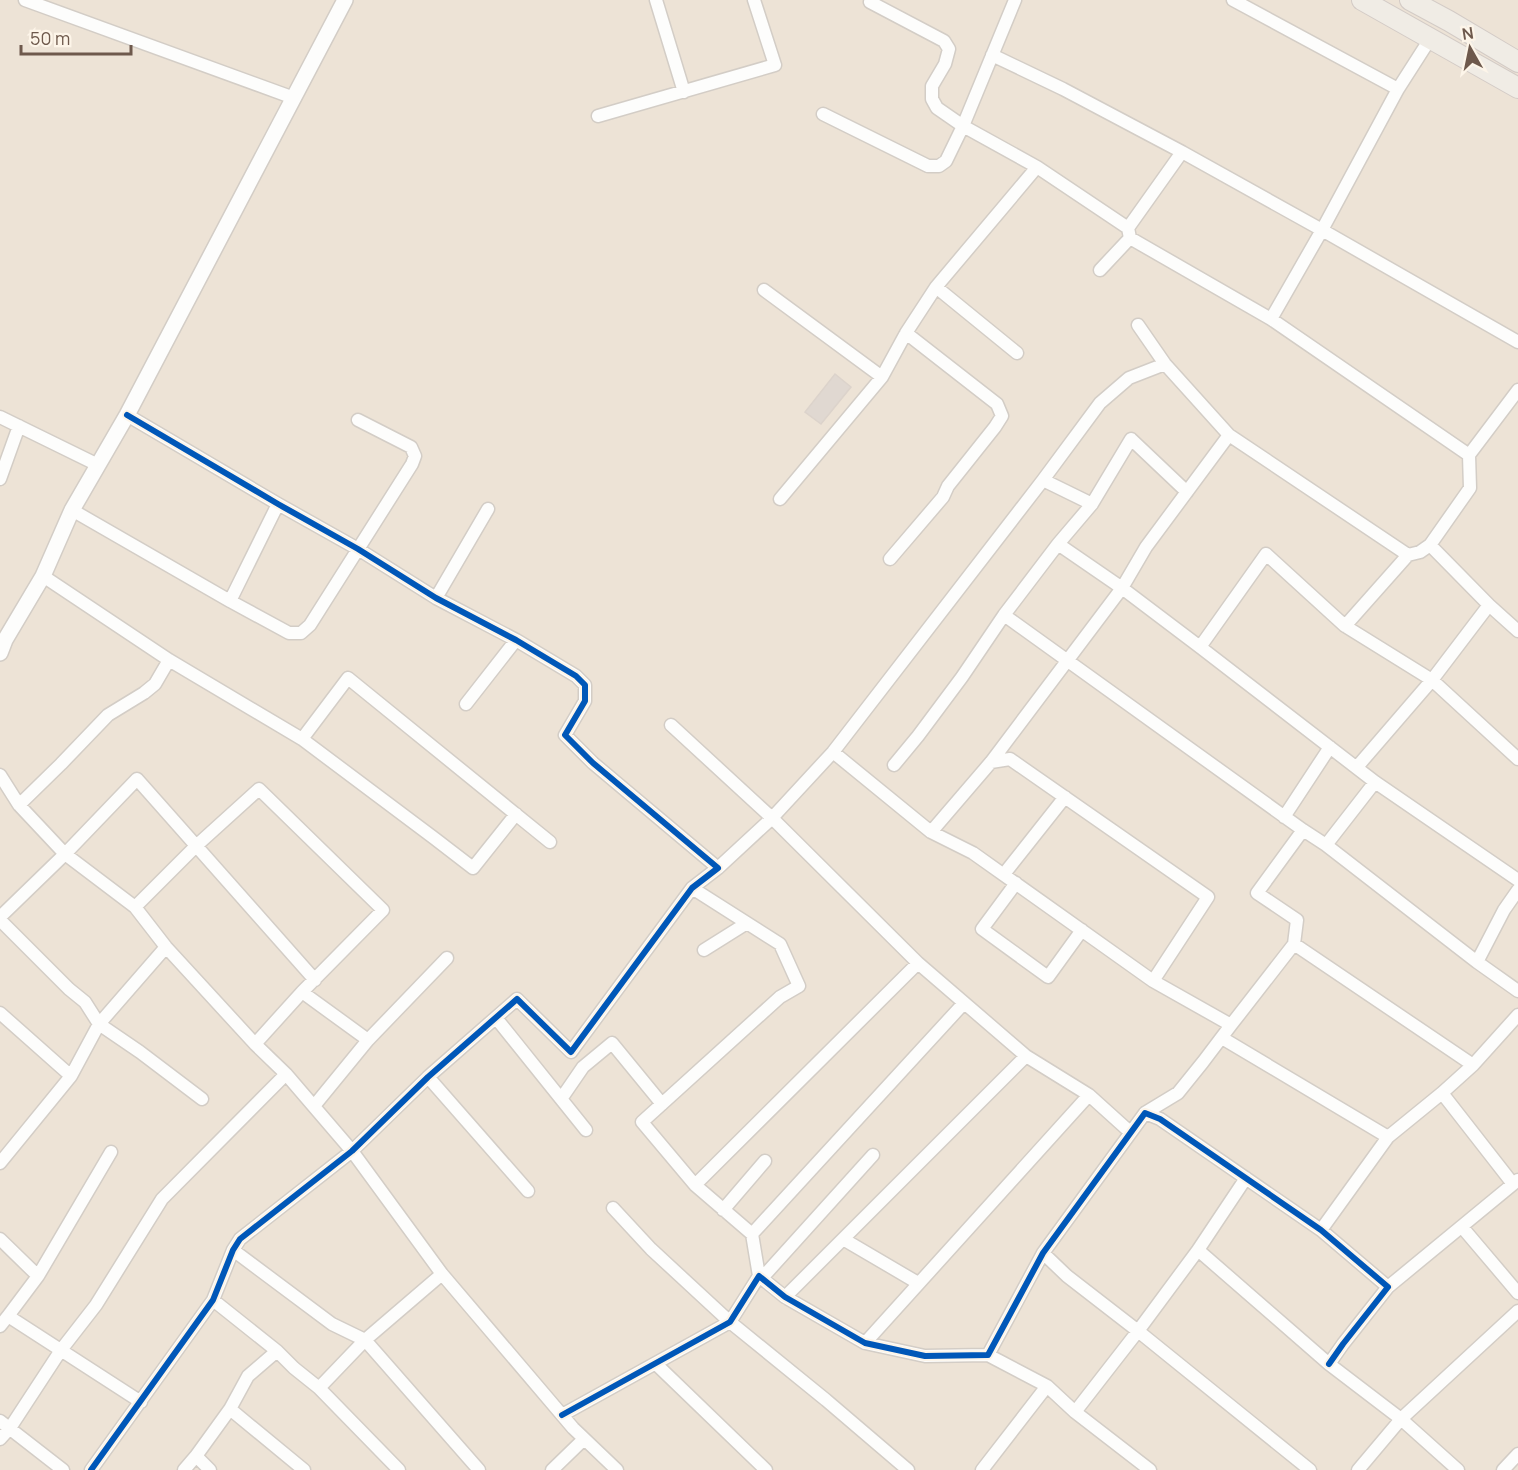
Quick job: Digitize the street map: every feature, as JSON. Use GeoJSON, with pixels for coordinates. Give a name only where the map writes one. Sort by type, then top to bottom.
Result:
{"type":"FeatureCollection","features":[{"type":"Feature","properties":{"kind":"main road"},"geometry":{"type":"LineString","coordinates":[[1362,0],[1518,88]]}},
{"type":"Feature","properties":{"kind":"main road"},"geometry":{"type":"LineString","coordinates":[[1410,0],[1518,62]]}},
{"type":"Feature","properties":{"kind":"street"},"geometry":{"type":"LineString","coordinates":[[25,0],[294,98]]}},
{"type":"Feature","properties":{"kind":"street"},"geometry":{"type":"LineString","coordinates":[[0,653],[5,640],[43,576],[72,510],[127,415],[345,0]]}},
{"type":"Feature","properties":{"kind":"street"},"geometry":{"type":"LineString","coordinates":[[656,0],[684,92]]}},
{"type":"Feature","properties":{"kind":"street"},"geometry":{"type":"LineString","coordinates":[[598,116],[776,65],[754,0]]}},
{"type":"Feature","properties":{"kind":"street"},"geometry":{"type":"LineString","coordinates":[[823,114],[928,166],[939,166],[946,161],[963,126],[1015,0]]}},
{"type":"Feature","properties":{"kind":"street"},"geometry":{"type":"LineString","coordinates":[[1233,0],[1398,89]]}},
{"type":"Feature","properties":{"kind":"street"},"geometry":{"type":"LineString","coordinates":[[870,2],[944,41],[949,49],[945,64],[932,86],[932,99],[937,108],[963,126],[1037,167],[1129,233],[1271,320],[1469,455]]}},
{"type":"Feature","properties":{"kind":"street"},"geometry":{"type":"LineString","coordinates":[[1271,320],[1398,89],[1430,39]]}},
{"type":"Feature","properties":{"kind":"street"},"geometry":{"type":"LineString","coordinates":[[992,55],[1063,89],[1182,152],[1518,342]]}},
{"type":"Feature","properties":{"kind":"street"},"geometry":{"type":"LineString","coordinates":[[1100,270],[1129,233],[1182,152]]}},
{"type":"Feature","properties":{"kind":"street"},"geometry":{"type":"LineString","coordinates":[[780,499],[882,377],[906,333],[936,287],[1037,167]]}},
{"type":"Feature","properties":{"kind":"street"},"geometry":{"type":"LineString","coordinates":[[936,287],[1017,353]]}},
{"type":"Feature","properties":{"kind":"street"},"geometry":{"type":"LineString","coordinates":[[764,290],[882,377]]}},
{"type":"Feature","properties":{"kind":"street"},"geometry":{"type":"LineString","coordinates":[[1138,325],[1165,364],[1229,435],[1408,555]]}},
{"type":"Feature","properties":{"kind":"street"},"geometry":{"type":"LineString","coordinates":[[890,559],[943,497],[948,486],[1002,416],[997,404],[906,333]]}},
{"type":"Feature","properties":{"kind":"street"},"geometry":{"type":"LineString","coordinates":[[91,1470],[213,1300],[232,1250],[240,1239],[352,1151],[428,1077],[517,999],[571,1052],[692,888],[718,868],[772,818],[833,752],[1100,403],[1129,378],[1165,364]]}},
{"type":"Feature","properties":{"kind":"street"},"geometry":{"type":"LineString","coordinates":[[1345,626],[1408,555],[1420,552],[1430,545],[1470,488],[1469,455],[1518,390]]}},
{"type":"Feature","properties":{"kind":"street"},"geometry":{"type":"LineString","coordinates":[[127,415],[358,549],[436,598],[516,640],[576,676],[585,685],[585,700],[564,735],[718,868]]}},
{"type":"Feature","properties":{"kind":"street"},"geometry":{"type":"LineString","coordinates":[[0,417],[98,465]]}},
{"type":"Feature","properties":{"kind":"street"},"geometry":{"type":"LineString","coordinates":[[72,510],[289,633],[301,633],[310,625],[415,456],[411,447],[358,420]]}},
{"type":"Feature","properties":{"kind":"street"},"geometry":{"type":"LineString","coordinates":[[0,479],[19,426]]}},
{"type":"Feature","properties":{"kind":"street"},"geometry":{"type":"LineString","coordinates":[[931,832],[991,762],[1122,588],[1146,547],[1229,435]]}},
{"type":"Feature","properties":{"kind":"street"},"geometry":{"type":"LineString","coordinates":[[894,765],[962,677],[1058,544],[1092,504],[1131,439],[1187,492]]}},
{"type":"Feature","properties":{"kind":"street"},"geometry":{"type":"LineString","coordinates":[[1042,480],[1092,504]]}},
{"type":"Feature","properties":{"kind":"street"},"geometry":{"type":"LineString","coordinates":[[230,601],[278,504]]}},
{"type":"Feature","properties":{"kind":"street"},"geometry":{"type":"LineString","coordinates":[[436,598],[488,509]]}},
{"type":"Feature","properties":{"kind":"street"},"geometry":{"type":"LineString","coordinates":[[1058,544],[1200,646],[1375,782],[1518,880]]}},
{"type":"Feature","properties":{"kind":"street"},"geometry":{"type":"LineString","coordinates":[[1430,545],[1518,631]]}},
{"type":"Feature","properties":{"kind":"street"},"geometry":{"type":"LineString","coordinates":[[1200,646],[1266,554],[1345,626],[1432,680],[1518,759]]}},
{"type":"Feature","properties":{"kind":"street"},"geometry":{"type":"LineString","coordinates":[[43,576],[169,660],[302,739],[473,868],[516,814]]}},
{"type":"Feature","properties":{"kind":"street"},"geometry":{"type":"LineString","coordinates":[[1357,767],[1432,680],[1489,605]]}},
{"type":"Feature","properties":{"kind":"street"},"geometry":{"type":"LineString","coordinates":[[1005,615],[1303,831],[1326,845],[1518,991]]}},
{"type":"Feature","properties":{"kind":"street"},"geometry":{"type":"LineString","coordinates":[[466,704],[516,640]]}},
{"type":"Feature","properties":{"kind":"street"},"geometry":{"type":"LineString","coordinates":[[19,804],[108,715],[155,684],[169,660]]}},
{"type":"Feature","properties":{"kind":"street"},"geometry":{"type":"LineString","coordinates":[[302,739],[348,678],[550,842]]}},
{"type":"Feature","properties":{"kind":"street"},"geometry":{"type":"LineString","coordinates":[[671,725],[772,818],[918,963],[1026,1056],[1089,1095],[1130,1132]]}},
{"type":"Feature","properties":{"kind":"street"},"geometry":{"type":"LineString","coordinates":[[1284,817],[1330,747]]}},
{"type":"Feature","properties":{"kind":"street"},"geometry":{"type":"LineString","coordinates":[[833,752],[931,832],[973,853],[1153,981],[1230,1025]]}},
{"type":"Feature","properties":{"kind":"street"},"geometry":{"type":"LineString","coordinates":[[991,762],[1010,759],[1208,897],[1153,981]]}},
{"type":"Feature","properties":{"kind":"street"},"geometry":{"type":"LineString","coordinates":[[0,775],[19,804],[65,854],[135,907],[166,947],[255,1044],[286,1074],[352,1151],[442,1274],[562,1415],[617,1470]]}},
{"type":"Feature","properties":{"kind":"street"},"geometry":{"type":"LineString","coordinates":[[202,1099],[99,1024],[85,1002],[69,989],[0,919],[137,779],[315,980]]}},
{"type":"Feature","properties":{"kind":"street"},"geometry":{"type":"LineString","coordinates":[[1326,845],[1375,782]]}},
{"type":"Feature","properties":{"kind":"street"},"geometry":{"type":"LineString","coordinates":[[135,907],[196,846],[259,789],[383,910],[302,992],[255,1044]]}},
{"type":"Feature","properties":{"kind":"street"},"geometry":{"type":"LineString","coordinates":[[1004,874],[1065,797]]}},
{"type":"Feature","properties":{"kind":"street"},"geometry":{"type":"LineString","coordinates":[[988,1355],[1044,1253],[1130,1132],[1145,1113],[1178,1092],[1293,944],[1297,920],[1257,893],[1303,831]]}},
{"type":"Feature","properties":{"kind":"street"},"geometry":{"type":"LineString","coordinates":[[1016,883],[982,929],[1048,978],[1082,930]]}},
{"type":"Feature","properties":{"kind":"street"},"geometry":{"type":"LineString","coordinates":[[692,888],[780,944],[799,986],[780,997],[642,1122],[695,1185],[752,1234],[761,1277],[785,1297],[865,1342],[926,1356],[988,1355],[1047,1386],[1076,1412],[1150,1470]]}},
{"type":"Feature","properties":{"kind":"street"},"geometry":{"type":"LineString","coordinates":[[1477,962],[1504,910],[1518,890]]}},
{"type":"Feature","properties":{"kind":"street"},"geometry":{"type":"LineString","coordinates":[[704,951],[747,923]]}},
{"type":"Feature","properties":{"kind":"street"},"geometry":{"type":"LineString","coordinates":[[1293,944],[1473,1065]]}},
{"type":"Feature","properties":{"kind":"street"},"geometry":{"type":"LineString","coordinates":[[0,1163],[71,1076],[99,1024],[166,947]]}},
{"type":"Feature","properties":{"kind":"street"},"geometry":{"type":"LineString","coordinates":[[314,1106],[368,1040],[447,958]]}},
{"type":"Feature","properties":{"kind":"street"},"geometry":{"type":"LineString","coordinates":[[695,1185],[918,963]]}},
{"type":"Feature","properties":{"kind":"street"},"geometry":{"type":"LineString","coordinates":[[302,992],[368,1040]]}},
{"type":"Feature","properties":{"kind":"street"},"geometry":{"type":"LineString","coordinates":[[752,1234],[964,1003]]}},
{"type":"Feature","properties":{"kind":"street"},"geometry":{"type":"LineString","coordinates":[[0,1013],[71,1076]]}},
{"type":"Feature","properties":{"kind":"street"},"geometry":{"type":"LineString","coordinates":[[1321,1230],[1388,1137],[1442,1094],[1473,1065],[1518,1015]]}},
{"type":"Feature","properties":{"kind":"street"},"geometry":{"type":"LineString","coordinates":[[496,1018],[586,1130]]}},
{"type":"Feature","properties":{"kind":"street"},"geometry":{"type":"LineString","coordinates":[[1222,1038],[1388,1137]]}},
{"type":"Feature","properties":{"kind":"street"},"geometry":{"type":"LineString","coordinates":[[561,1099],[583,1067],[612,1043],[662,1104]]}},
{"type":"Feature","properties":{"kind":"street"},"geometry":{"type":"LineString","coordinates":[[785,1297],[1026,1056]]}},
{"type":"Feature","properties":{"kind":"street"},"geometry":{"type":"LineString","coordinates":[[0,1439],[5,1424],[96,1305],[162,1199],[286,1074]]}},
{"type":"Feature","properties":{"kind":"street"},"geometry":{"type":"LineString","coordinates":[[428,1077],[528,1191]]}},
{"type":"Feature","properties":{"kind":"street"},"geometry":{"type":"LineString","coordinates":[[1329,1365],[1342,1344],[1388,1287],[1516,1182],[1442,1094]]}},
{"type":"Feature","properties":{"kind":"street"},"geometry":{"type":"LineString","coordinates":[[865,1342],[1089,1095]]}},
{"type":"Feature","properties":{"kind":"street"},"geometry":{"type":"LineString","coordinates":[[1145,1113],[1160,1119],[1321,1230],[1388,1287]]}},
{"type":"Feature","properties":{"kind":"street"},"geometry":{"type":"LineString","coordinates":[[111,1152],[38,1276],[4,1321],[61,1350],[141,1402]]}},
{"type":"Feature","properties":{"kind":"street"},"geometry":{"type":"LineString","coordinates":[[562,1415],[730,1322],[761,1277],[873,1155]]}},
{"type":"Feature","properties":{"kind":"street"},"geometry":{"type":"LineString","coordinates":[[723,1210],[765,1161]]}},
{"type":"Feature","properties":{"kind":"street"},"geometry":{"type":"LineString","coordinates":[[1076,1412],[1198,1250],[1246,1178]]}},
{"type":"Feature","properties":{"kind":"street"},"geometry":{"type":"LineString","coordinates":[[613,1208],[651,1249],[730,1322],[908,1470]]}},
{"type":"Feature","properties":{"kind":"street"},"geometry":{"type":"LineString","coordinates":[[1462,1227],[1518,1293]]}},
{"type":"Feature","properties":{"kind":"street"},"geometry":{"type":"LineString","coordinates":[[0,1239],[38,1276]]}},
{"type":"Feature","properties":{"kind":"street"},"geometry":{"type":"LineString","coordinates":[[843,1239],[918,1283]]}},
{"type":"Feature","properties":{"kind":"street"},"geometry":{"type":"LineString","coordinates":[[232,1250],[332,1324],[365,1340],[479,1470]]}},
{"type":"Feature","properties":{"kind":"street"},"geometry":{"type":"LineString","coordinates":[[1198,1250],[1329,1365],[1401,1419],[1458,1470]]}},
{"type":"Feature","properties":{"kind":"street"},"geometry":{"type":"LineString","coordinates":[[1044,1253],[1067,1276],[1310,1470]]}},
{"type":"Feature","properties":{"kind":"street"},"geometry":{"type":"LineString","coordinates":[[319,1388],[365,1340],[442,1274]]}},
{"type":"Feature","properties":{"kind":"street"},"geometry":{"type":"LineString","coordinates":[[213,1300],[319,1388],[394,1468]]}},
{"type":"Feature","properties":{"kind":"street"},"geometry":{"type":"LineString","coordinates":[[1359,1470],[1401,1419],[1518,1311]]}},
{"type":"Feature","properties":{"kind":"street"},"geometry":{"type":"LineString","coordinates":[[184,1470],[230,1409],[248,1376],[277,1351]]}},
{"type":"Feature","properties":{"kind":"street"},"geometry":{"type":"LineString","coordinates":[[656,1364],[766,1470]]}},
{"type":"Feature","properties":{"kind":"street"},"geometry":{"type":"LineString","coordinates":[[982,1470],[1047,1386]]}},
{"type":"Feature","properties":{"kind":"street"},"geometry":{"type":"LineString","coordinates":[[230,1409],[304,1470]]}},
{"type":"Feature","properties":{"kind":"street"},"geometry":{"type":"LineString","coordinates":[[5,1424],[63,1470]]}},
{"type":"Feature","properties":{"kind":"street"},"geometry":{"type":"LineString","coordinates":[[552,1470],[584,1439]]}},
{"type":"Feature","properties":{"kind":"street"},"geometry":{"type":"LineString","coordinates":[[1503,1470],[1518,1454]]}},
{"type":"Feature","properties":{"kind":"street"},"geometry":{"type":"LineString","coordinates":[[196,1456],[210,1470]]}},
{"type":"Feature","properties":{"kind":"shaded area"},"geometry":{"type":"Polygon","coordinates":[[[0,0],[1518,0],[1518,1470],[0,1470],[0,0]]]}},
{"type":"Feature","properties":{"kind":"building"},"geometry":{"type":"Polygon","coordinates":[[[835,374],[851,387],[821,424],[805,412],[835,374]]]}},
{"type":"Feature","properties":{"kind":"cycle path"},"geometry":{"type":"LineString","coordinates":[[91,1470],[213,1300],[233,1250],[240,1239],[352,1151],[428,1077],[517,999],[571,1052],[692,888],[718,868],[593,763],[565,735],[585,701],[585,685],[576,676],[516,640],[436,598],[358,549],[127,415]]}},
{"type":"Feature","properties":{"kind":"cycle path"},"geometry":{"type":"LineString","coordinates":[[562,1415],[730,1322],[759,1276],[785,1297],[865,1343],[925,1356],[988,1355],[1043,1253],[1145,1113],[1160,1119],[1321,1230],[1388,1287],[1329,1364]]}}]}
